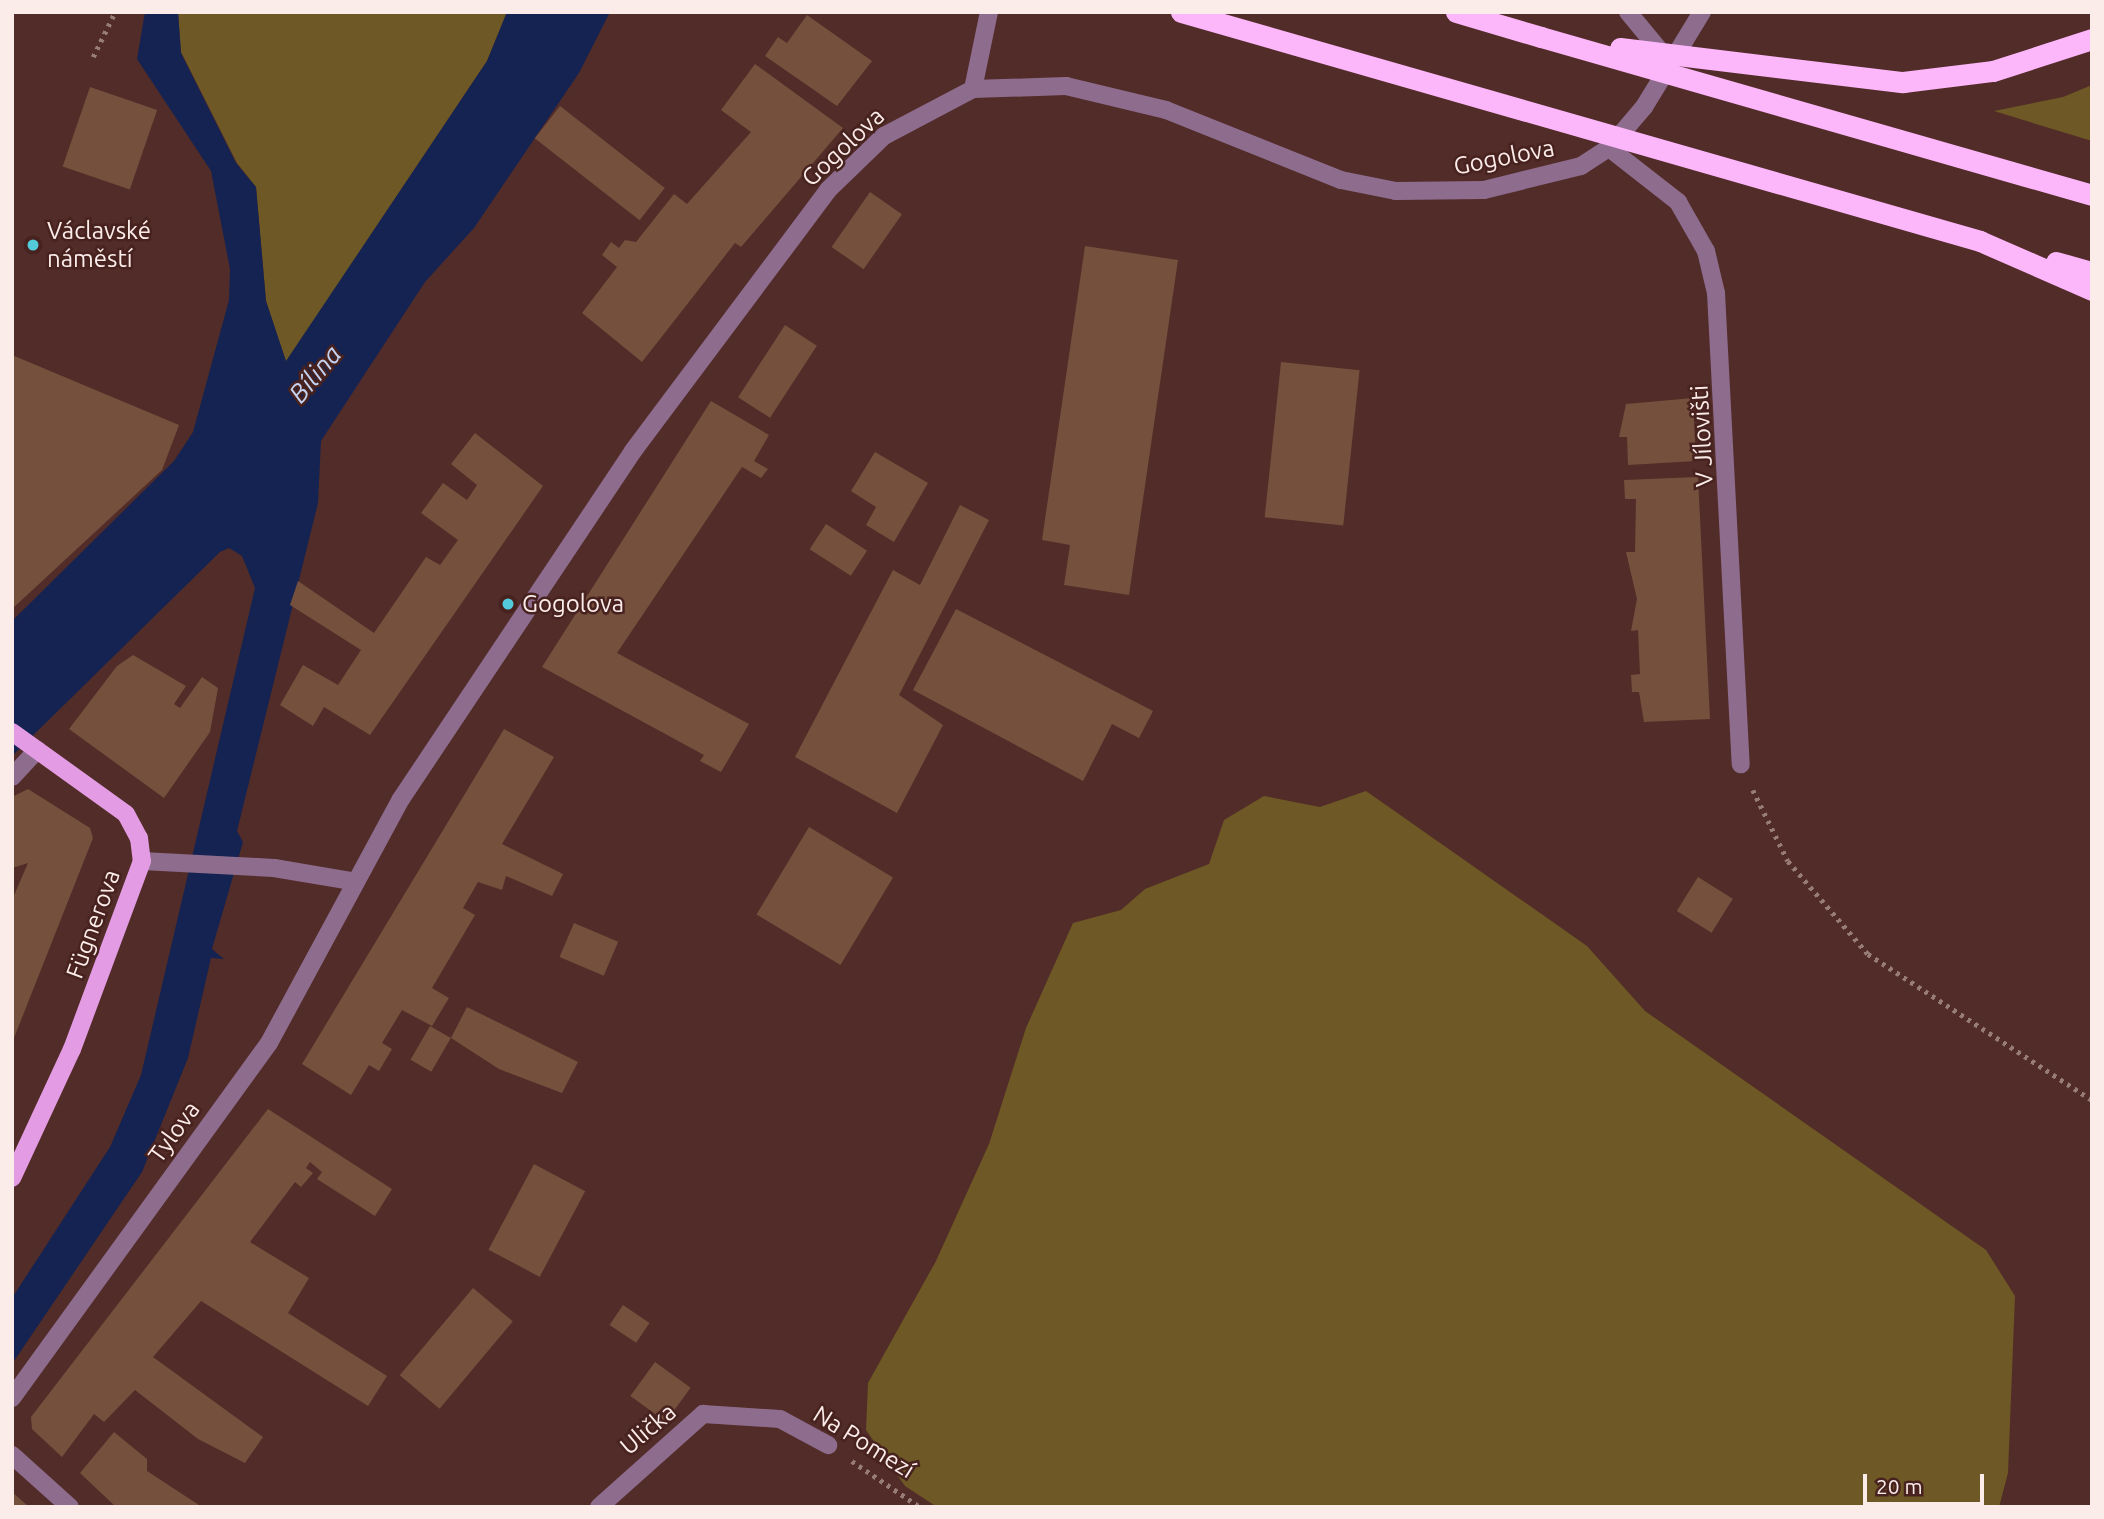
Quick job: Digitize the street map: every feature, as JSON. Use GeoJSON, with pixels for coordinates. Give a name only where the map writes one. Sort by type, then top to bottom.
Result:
{"type":"FeatureCollection","features":[{"type":"Feature","properties":{"kind":"highway"},"geometry":{"type":"LineString","coordinates":[[1181,12],[1980,241],[2077,273],[2092,290]]}},
{"type":"Feature","properties":{"kind":"highway"},"geometry":{"type":"LineString","coordinates":[[1456,12],[2092,195]]}},
{"type":"Feature","properties":{"kind":"highway"},"geometry":{"type":"LineString","coordinates":[[1541,37],[1903,82],[1993,71],[2092,39]]}},
{"type":"Feature","properties":{"kind":"main road","name":"Fügnerova"},"geometry":{"type":"LineString","coordinates":[[12,732],[126,814],[139,838],[142,861],[72,1049],[12,1178]]}},
{"type":"Feature","properties":{"kind":"street"},"geometry":{"type":"LineString","coordinates":[[974,89],[989,12]]}},
{"type":"Feature","properties":{"kind":"street"},"geometry":{"type":"LineString","coordinates":[[1628,12],[1672,65]]}},
{"type":"Feature","properties":{"kind":"street","name":"Gogolova"},"geometry":{"type":"LineString","coordinates":[[352,881],[633,451],[828,190],[884,136],[974,89],[1022,84],[1114,96],[1341,180],[1395,191],[1507,186],[1581,166],[1609,148],[1672,65],[1702,12]]}},
{"type":"Feature","properties":{"kind":"street","name":"V Jílovišti"},"geometry":{"type":"LineString","coordinates":[[1609,148],[1678,202],[1706,251],[1716,293],[1741,764]]}},
{"type":"Feature","properties":{"kind":"street"},"geometry":{"type":"LineString","coordinates":[[12,777],[37,750]]}},
{"type":"Feature","properties":{"kind":"street"},"geometry":{"type":"LineString","coordinates":[[142,861],[274,868],[352,881]]}},
{"type":"Feature","properties":{"kind":"street","name":"Tylova"},"geometry":{"type":"LineString","coordinates":[[12,1398],[269,1044],[352,881]]}},
{"type":"Feature","properties":{"kind":"street","name":"Ulička"},"geometry":{"type":"LineString","coordinates":[[599,1507],[703,1415],[780,1419]]}},
{"type":"Feature","properties":{"kind":"street","name":"Na Pomezí"},"geometry":{"type":"LineString","coordinates":[[780,1419],[828,1445]]}},
{"type":"Feature","properties":{"kind":"street"},"geometry":{"type":"LineString","coordinates":[[12,1455],[70,1507]]}},
{"type":"Feature","properties":{"kind":"path"},"geometry":{"type":"LineString","coordinates":[[93,57],[115,12]]}},
{"type":"Feature","properties":{"kind":"path"},"geometry":{"type":"LineString","coordinates":[[1741,764],[1788,861],[1868,954],[2092,1100]]}},
{"type":"Feature","properties":{"kind":"path","name":"Na Pomezí"},"geometry":{"type":"LineString","coordinates":[[828,1445],[920,1507]]}},
{"type":"Feature","properties":{"kind":"shaded area"},"geometry":{"type":"Polygon","coordinates":[[[178,12],[507,12],[487,61],[286,362],[266,301],[256,187],[237,163],[181,52],[178,12]]]}},
{"type":"Feature","properties":{"kind":"shaded area"},"geometry":{"type":"Polygon","coordinates":[[[2092,85],[2092,141],[1994,111],[2063,97],[2092,85]]]}},
{"type":"Feature","properties":{"kind":"shaded area"},"geometry":{"type":"Polygon","coordinates":[[[1366,791],[1587,946],[1645,1011],[1986,1250],[2015,1296],[2008,1473],[1999,1507],[937,1507],[905,1486],[866,1430],[868,1383],[936,1261],[989,1144],[1026,1028],[1073,923],[1121,910],[1145,889],[1209,864],[1224,820],[1264,796],[1320,807],[1366,791]]]}},
{"type":"Feature","properties":{"kind":"water","name":"Bílina"},"geometry":{"type":"Polygon","coordinates":[[[145,12],[178,12],[181,53],[236,163],[256,187],[266,301],[286,361],[487,61],[507,12],[610,12],[579,73],[474,228],[425,282],[321,441],[318,503],[237,831],[243,842],[212,949],[224,959],[211,958],[188,1058],[142,1172],[12,1364],[12,1298],[110,1147],[141,1075],[255,588],[242,556],[229,548],[220,552],[12,756],[12,621],[174,461],[193,432],[229,300],[230,269],[211,171],[137,59],[145,12]]]}},
{"type":"Feature","properties":{"kind":"building"},"geometry":{"type":"Polygon","coordinates":[[[807,15],[872,61],[837,106],[765,56],[778,37],[787,43],[807,15]]]}},
{"type":"Feature","properties":{"kind":"building"},"geometry":{"type":"Polygon","coordinates":[[[755,64],[843,128],[741,247],[735,243],[642,362],[582,313],[617,267],[602,255],[611,242],[619,248],[625,240],[636,242],[674,194],[687,204],[751,132],[721,110],[755,64]]]}},
{"type":"Feature","properties":{"kind":"building"},"geometry":{"type":"Polygon","coordinates":[[[90,87],[157,110],[130,190],[63,166],[90,87]]]}},
{"type":"Feature","properties":{"kind":"building"},"geometry":{"type":"Polygon","coordinates":[[[560,106],[665,188],[640,220],[535,138],[560,106]]]}},
{"type":"Feature","properties":{"kind":"building"},"geometry":{"type":"Polygon","coordinates":[[[870,192],[902,214],[864,269],[832,247],[870,192]]]}},
{"type":"Feature","properties":{"kind":"building"},"geometry":{"type":"Polygon","coordinates":[[[1085,246],[1178,260],[1129,595],[1064,585],[1070,545],[1042,540],[1085,246]]]}},
{"type":"Feature","properties":{"kind":"building"},"geometry":{"type":"Polygon","coordinates":[[[785,325],[817,346],[770,418],[738,397],[785,325]]]}},
{"type":"Feature","properties":{"kind":"building"},"geometry":{"type":"Polygon","coordinates":[[[12,355],[179,425],[162,470],[12,609],[12,355]]]}},
{"type":"Feature","properties":{"kind":"building"},"geometry":{"type":"Polygon","coordinates":[[[1281,362],[1360,370],[1343,525],[1265,517],[1281,362]]]}},
{"type":"Feature","properties":{"kind":"building"},"geometry":{"type":"Polygon","coordinates":[[[1693,398],[1696,461],[1628,465],[1627,437],[1619,437],[1626,404],[1693,398]]]}},
{"type":"Feature","properties":{"kind":"building"},"geometry":{"type":"Polygon","coordinates":[[[711,401],[769,435],[754,461],[768,469],[761,478],[742,467],[617,653],[749,724],[721,772],[700,761],[704,755],[542,667],[711,401]]]}},
{"type":"Feature","properties":{"kind":"building"},"geometry":{"type":"Polygon","coordinates":[[[475,433],[543,486],[370,735],[324,707],[313,726],[280,705],[303,665],[338,685],[361,650],[290,605],[298,581],[374,633],[426,557],[440,565],[458,540],[421,513],[443,483],[467,500],[477,485],[451,464],[475,433]]]}},
{"type":"Feature","properties":{"kind":"building"},"geometry":{"type":"Polygon","coordinates":[[[875,452],[928,483],[894,542],[866,525],[876,507],[851,491],[875,452]]]}},
{"type":"Feature","properties":{"kind":"building"},"geometry":{"type":"Polygon","coordinates":[[[1698,477],[1710,719],[1644,722],[1639,692],[1632,692],[1631,675],[1640,674],[1638,630],[1631,631],[1637,599],[1626,552],[1635,552],[1636,499],[1625,499],[1624,480],[1698,477]]]}},
{"type":"Feature","properties":{"kind":"building"},"geometry":{"type":"Polygon","coordinates":[[[960,505],[989,520],[899,695],[943,725],[897,813],[795,757],[893,570],[920,585],[960,505]]]}},
{"type":"Feature","properties":{"kind":"building"},"geometry":{"type":"Polygon","coordinates":[[[826,524],[867,551],[851,576],[810,549],[826,524]]]}},
{"type":"Feature","properties":{"kind":"building"},"geometry":{"type":"Polygon","coordinates":[[[956,609],[1153,711],[1139,738],[1112,724],[1083,781],[913,690],[956,609]]]}},
{"type":"Feature","properties":{"kind":"building"},"geometry":{"type":"Polygon","coordinates":[[[133,655],[186,686],[174,704],[180,708],[202,677],[218,688],[210,732],[164,798],[69,729],[117,666],[133,655]]]}},
{"type":"Feature","properties":{"kind":"building"},"geometry":{"type":"Polygon","coordinates":[[[504,729],[554,757],[502,844],[563,874],[552,896],[506,876],[502,890],[478,882],[463,908],[475,915],[432,988],[449,998],[432,1026],[402,1010],[382,1043],[392,1049],[379,1071],[369,1065],[351,1095],[302,1064],[504,729]]]}},
{"type":"Feature","properties":{"kind":"building"},"geometry":{"type":"Polygon","coordinates":[[[28,789],[90,828],[93,838],[12,1043],[12,900],[28,863],[12,868],[12,797],[28,789]]]}},
{"type":"Feature","properties":{"kind":"building"},"geometry":{"type":"Polygon","coordinates":[[[809,827],[893,877],[840,965],[756,914],[809,827]]]}},
{"type":"Feature","properties":{"kind":"building"},"geometry":{"type":"Polygon","coordinates":[[[1698,877],[1733,899],[1712,933],[1677,911],[1698,877]]]}},
{"type":"Feature","properties":{"kind":"building"},"geometry":{"type":"Polygon","coordinates":[[[574,923],[618,942],[604,976],[560,957],[574,923]]]}},
{"type":"Feature","properties":{"kind":"building"},"geometry":{"type":"Polygon","coordinates":[[[467,1007],[578,1062],[562,1093],[499,1069],[451,1038],[467,1007]]]}},
{"type":"Feature","properties":{"kind":"building"},"geometry":{"type":"Polygon","coordinates":[[[430,1026],[451,1038],[431,1072],[410,1060],[430,1026]]]}},
{"type":"Feature","properties":{"kind":"building"},"geometry":{"type":"Polygon","coordinates":[[[268,1109],[392,1189],[375,1216],[317,1179],[322,1172],[310,1162],[306,1168],[313,1173],[301,1187],[295,1182],[250,1242],[309,1278],[288,1313],[387,1376],[368,1406],[201,1301],[153,1357],[263,1437],[245,1463],[198,1439],[135,1390],[104,1422],[94,1414],[62,1457],[32,1429],[31,1417],[268,1109]]]}},
{"type":"Feature","properties":{"kind":"building"},"geometry":{"type":"Polygon","coordinates":[[[534,1164],[585,1191],[540,1277],[488,1250],[534,1164]]]}},
{"type":"Feature","properties":{"kind":"building"},"geometry":{"type":"Polygon","coordinates":[[[473,1288],[513,1321],[440,1409],[400,1375],[473,1288]]]}},
{"type":"Feature","properties":{"kind":"building"},"geometry":{"type":"Polygon","coordinates":[[[623,1305],[650,1323],[636,1343],[610,1325],[623,1305]]]}},
{"type":"Feature","properties":{"kind":"building"},"geometry":{"type":"Polygon","coordinates":[[[655,1362],[691,1388],[666,1422],[630,1396],[655,1362]]]}},
{"type":"Feature","properties":{"kind":"building"},"geometry":{"type":"Polygon","coordinates":[[[114,1432],[147,1459],[147,1471],[202,1507],[116,1507],[80,1473],[114,1432]]]}},
{"type":"Feature","properties":{"kind":"building"},"geometry":{"type":"Polygon","coordinates":[[[12,1492],[29,1507],[12,1507],[12,1492]]]}},
{"type":"Feature","properties":{"kind":"place","name":"Václavské náměstí"},"geometry":{"type":"Point","coordinates":[33,245]}},
{"type":"Feature","properties":{"kind":"place","name":"Gogolova"},"geometry":{"type":"Point","coordinates":[508,604]}}]}
